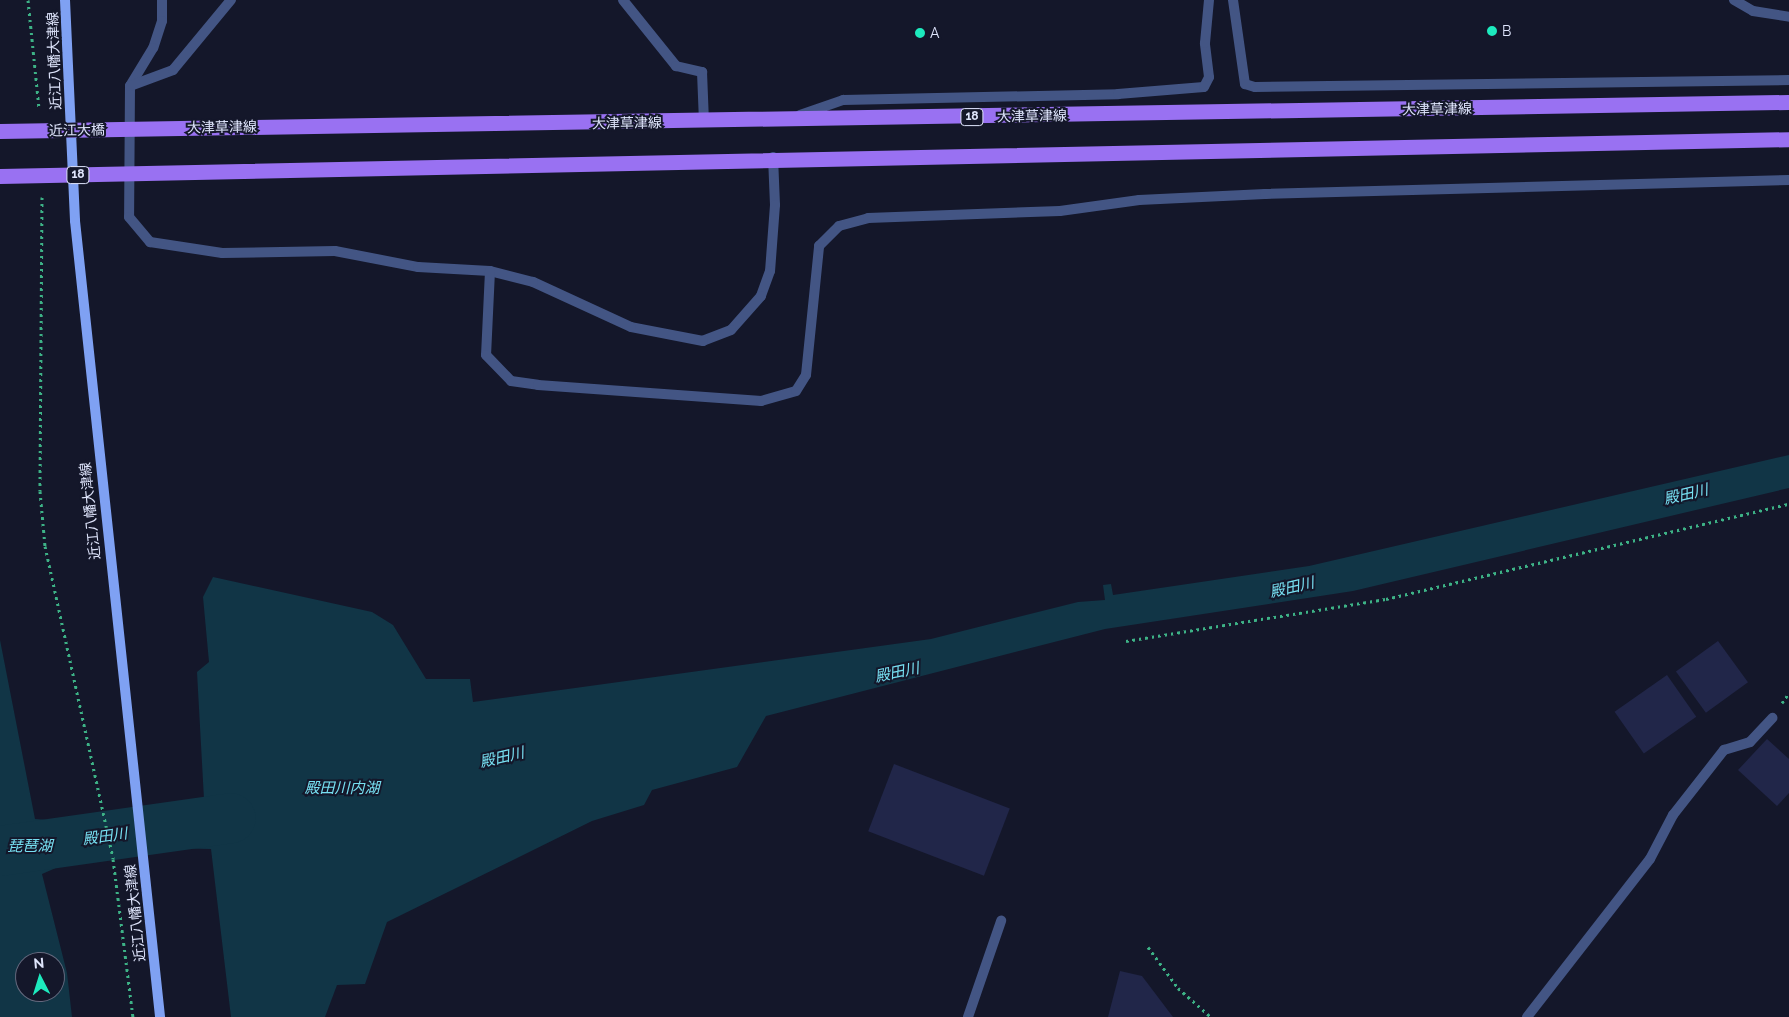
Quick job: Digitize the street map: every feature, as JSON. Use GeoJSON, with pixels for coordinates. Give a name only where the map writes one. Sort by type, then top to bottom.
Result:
{"type":"FeatureCollection","features":[{"type":"Feature","properties":{"kind":"main road","name":"近江八幡大津線"},"geometry":{"type":"LineString","coordinates":[[65,0],[75,221],[136,807],[160,1017]]}},
{"type":"Feature","properties":{"kind":"main road","name":"大津草津線"},"geometry":{"type":"LineString","coordinates":[[155,128],[704,122],[1789,102]]}},
{"type":"Feature","properties":{"kind":"main road","name":"近江大橋"},"geometry":{"type":"LineString","coordinates":[[0,131],[155,128]]}},
{"type":"Feature","properties":{"kind":"main road","name":"18"},"geometry":{"type":"LineString","coordinates":[[0,176],[773,157],[1789,139]]}},
{"type":"Feature","properties":{"kind":"street"},"geometry":{"type":"LineString","coordinates":[[162,0],[162,22],[153,48],[130,86],[129,217],[150,242],[222,253],[335,251],[418,267],[490,271],[533,282],[632,327],[703,341],[731,330],[761,296],[770,271],[776,205],[773,157]]}},
{"type":"Feature","properties":{"kind":"street"},"geometry":{"type":"LineString","coordinates":[[130,86],[173,70],[232,0]]}},
{"type":"Feature","properties":{"kind":"street"},"geometry":{"type":"LineString","coordinates":[[623,0],[676,66],[702,72],[704,122]]}},
{"type":"Feature","properties":{"kind":"street"},"geometry":{"type":"LineString","coordinates":[[783,120],[843,100],[1118,94],[1204,86],[1209,77],[1205,43],[1209,0]]}},
{"type":"Feature","properties":{"kind":"street"},"geometry":{"type":"LineString","coordinates":[[1233,0],[1245,84],[1256,87],[1789,80]]}},
{"type":"Feature","properties":{"kind":"street"},"geometry":{"type":"LineString","coordinates":[[1734,0],[1753,11],[1789,17]]}},
{"type":"Feature","properties":{"kind":"street"},"geometry":{"type":"LineString","coordinates":[[490,271],[486,355],[511,381],[762,401],[796,391],[806,375],[819,246],[839,226],[868,218],[1060,211],[1139,200],[1246,195],[1789,180]]}},
{"type":"Feature","properties":{"kind":"street"},"geometry":{"type":"LineString","coordinates":[[1527,1017],[1650,859],[1673,815],[1724,750],[1750,742],[1772,718]]}},
{"type":"Feature","properties":{"kind":"street"},"geometry":{"type":"LineString","coordinates":[[968,1017],[1000,921]]}},
{"type":"Feature","properties":{"kind":"path"},"geometry":{"type":"LineString","coordinates":[[28,0],[39,120]]}},
{"type":"Feature","properties":{"kind":"path"},"geometry":{"type":"LineString","coordinates":[[42,187],[40,491],[45,546],[113,859],[133,1017]]}},
{"type":"Feature","properties":{"kind":"path"},"geometry":{"type":"LineString","coordinates":[[1126,641],[1386,599],[1789,504]]}},
{"type":"Feature","properties":{"kind":"path"},"geometry":{"type":"LineString","coordinates":[[1148,947],[1178,988],[1211,1017]]}},
{"type":"Feature","properties":{"kind":"water","name":"殿田川内湖"},"geometry":{"type":"Polygon","coordinates":[[[1789,455],[1789,488],[1353,591],[1105,629],[766,716],[737,767],[652,790],[644,805],[592,821],[387,922],[365,984],[337,985],[325,1017],[231,1017],[211,849],[166,848],[163,813],[204,799],[197,672],[209,662],[203,597],[213,577],[372,612],[393,625],[426,679],[470,679],[473,702],[931,639],[1078,602],[1105,600],[1103,585],[1111,584],[1113,595],[1309,566],[1789,455]]]}},
{"type":"Feature","properties":{"kind":"water","name":"琵琶湖"},"geometry":{"type":"Polygon","coordinates":[[[0,640],[35,819],[72,822],[74,860],[42,874],[62,952],[15,952],[15,1002],[65,1002],[65,965],[72,1017],[0,1017],[0,640]]]}},
{"type":"Feature","properties":{"kind":"building"},"geometry":{"type":"Polygon","coordinates":[[[1718,641],[1748,682],[1706,713],[1676,672],[1718,641]]]}},
{"type":"Feature","properties":{"kind":"building"},"geometry":{"type":"Polygon","coordinates":[[[1667,675],[1696,717],[1644,753],[1615,712],[1667,675]]]}},
{"type":"Feature","properties":{"kind":"building"},"geometry":{"type":"Polygon","coordinates":[[[1767,739],[1789,759],[1789,793],[1777,806],[1738,770],[1767,739]]]}},
{"type":"Feature","properties":{"kind":"building"},"geometry":{"type":"Polygon","coordinates":[[[894,764],[1010,808],[984,876],[868,831],[894,764]]]}},
{"type":"Feature","properties":{"kind":"building"},"geometry":{"type":"Polygon","coordinates":[[[1120,971],[1142,976],[1173,1017],[1108,1017],[1120,971]]]}},
{"type":"Feature","properties":{"kind":"waterway","name":"殿田川"},"geometry":{"type":"LineString","coordinates":[[0,851],[231,818]]}},
{"type":"Feature","properties":{"kind":"place","name":"B"},"geometry":{"type":"Point","coordinates":[1492,31]}},
{"type":"Feature","properties":{"kind":"place","name":"A"},"geometry":{"type":"Point","coordinates":[920,33]}}]}
